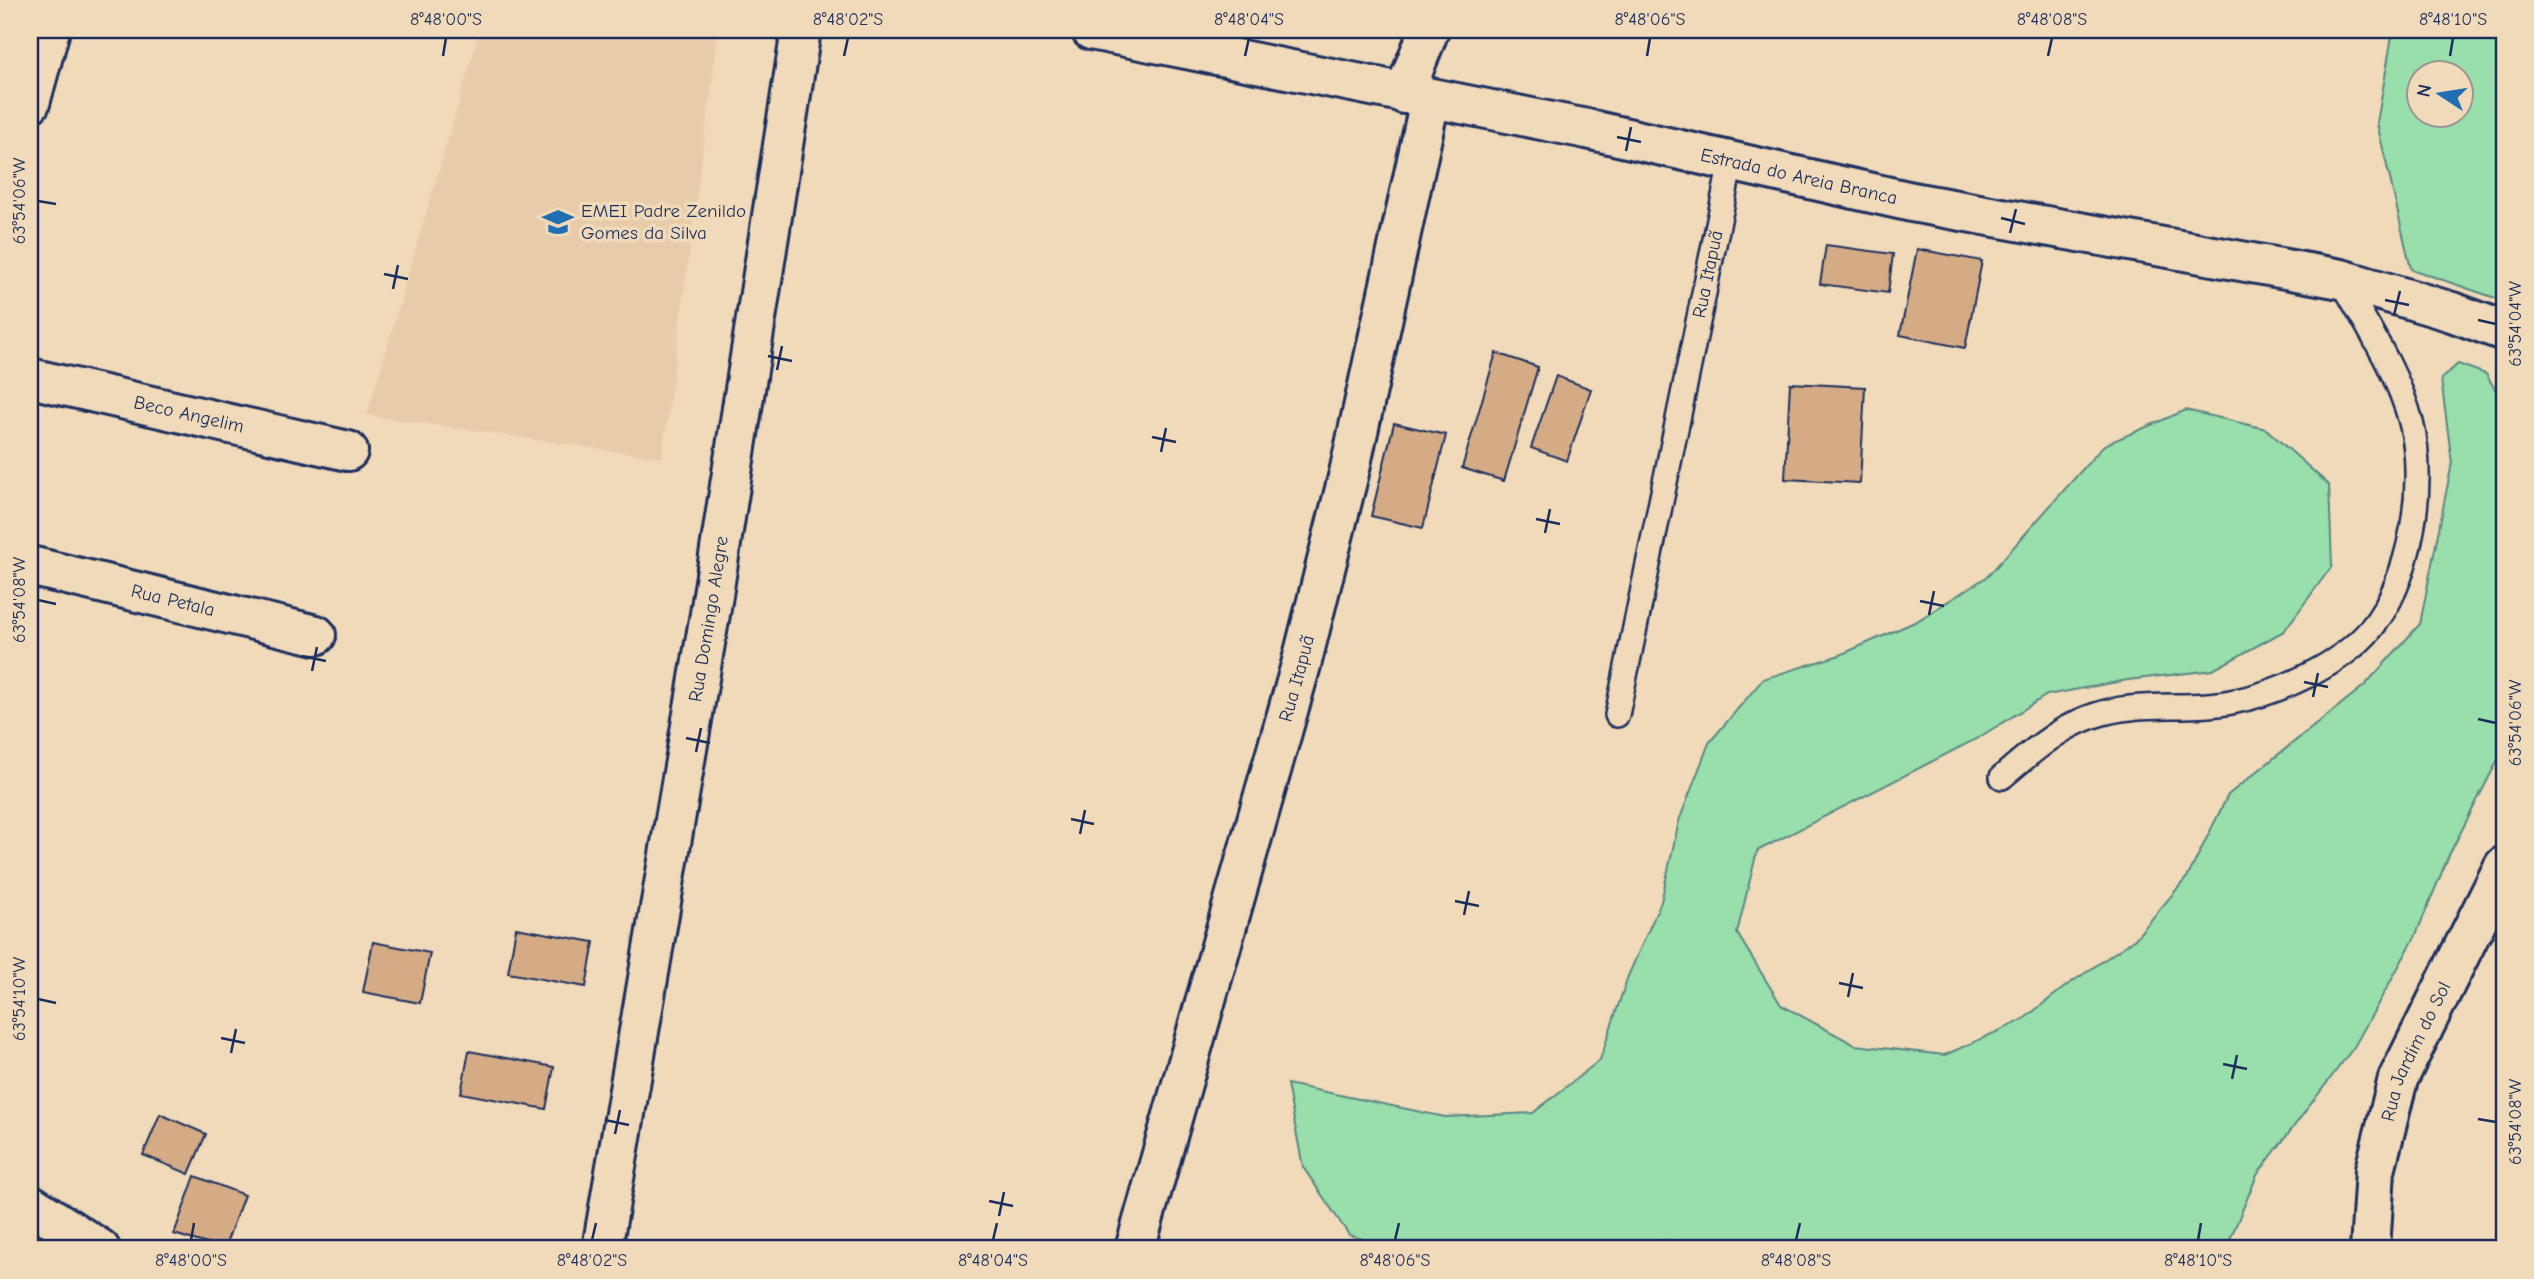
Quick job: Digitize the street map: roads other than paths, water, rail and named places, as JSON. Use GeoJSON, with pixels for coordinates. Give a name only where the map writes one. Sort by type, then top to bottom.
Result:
{"type":"FeatureCollection","features":[{"type":"Feature","properties":{"kind":"street"},"geometry":{"type":"LineString","coordinates":[[30,103],[50,30]]}},
{"type":"Feature","properties":{"kind":"street","name":"Rua Domingo Alegre"},"geometry":{"type":"LineString","coordinates":[[602,1249],[710,614],[802,30]]}},
{"type":"Feature","properties":{"kind":"street","name":"Estrada do Areia Branca"},"geometry":{"type":"LineString","coordinates":[[1091,30],[1587,129],[1925,205],[2342,279],[2452,312],[2504,331]]}},
{"type":"Feature","properties":{"kind":"street","name":"Rua Itapuã"},"geometry":{"type":"LineString","coordinates":[[1135,1249],[1301,666],[1349,473],[1429,30]]}},
{"type":"Feature","properties":{"kind":"street","name":"Beco Angelim"},"geometry":{"type":"LineString","coordinates":[[30,378],[348,451]]}},
{"type":"Feature","properties":{"kind":"street","name":"Rua Petala"},"geometry":{"type":"LineString","coordinates":[[30,566],[317,635]]}},
{"type":"Feature","properties":{"kind":"street","name":"Rua Jardim do Sol"},"geometry":{"type":"LineString","coordinates":[[2370,1249],[2375,1170],[2398,1079],[2504,866]]}},
{"type":"Feature","properties":{"kind":"street"},"geometry":{"type":"LineString","coordinates":[[30,1204],[100,1249]]}},
{"type":"Feature","properties":{"kind":"lane","name":"Rua Itapuã"},"geometry":{"type":"LineString","coordinates":[[1617,715],[1731,162]]}},
{"type":"Feature","properties":{"kind":"lane"},"geometry":{"type":"LineString","coordinates":[[2002,777],[2057,730],[2091,716],[2128,708],[2235,702],[2287,685],[2322,668],[2368,633],[2385,610],[2407,550],[2417,504],[2412,425],[2401,391],[2342,279]]}},
{"type":"Feature","properties":{"kind":"place","name":"EMEI Padre Zenildo Gomes da Silva"},"geometry":{"type":"Point","coordinates":[558,222]}}]}
